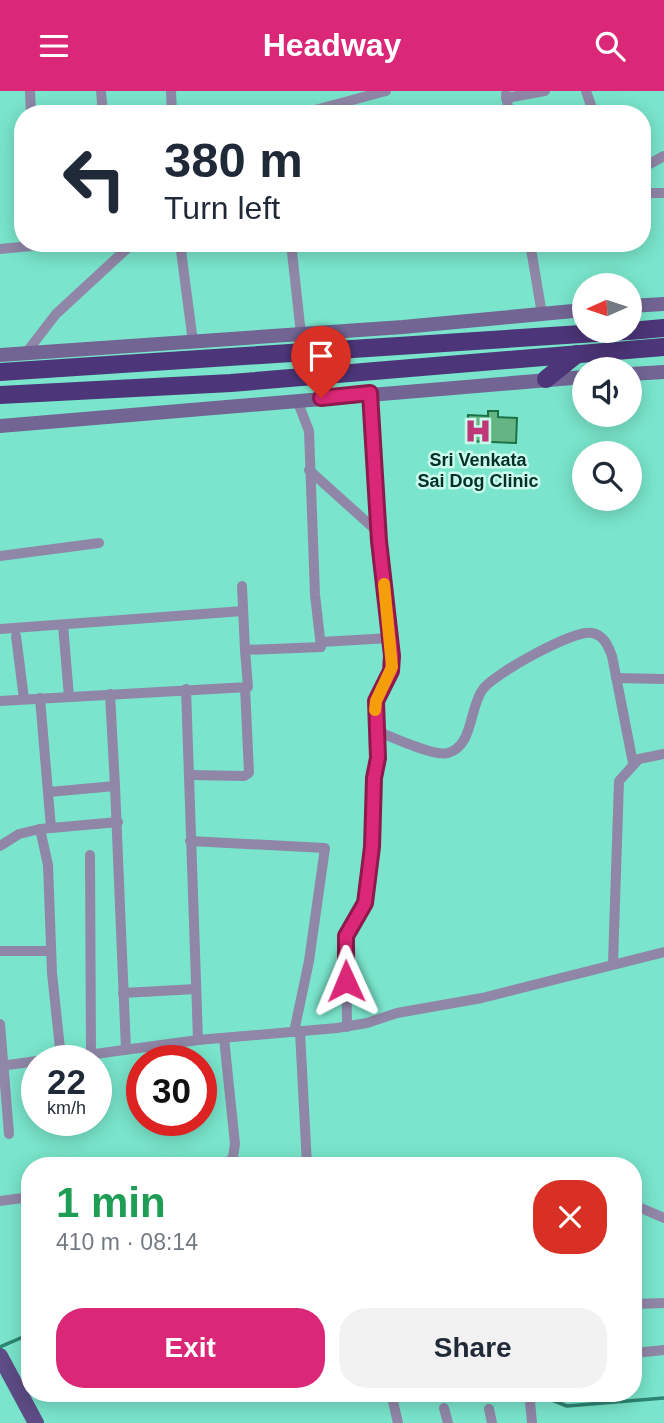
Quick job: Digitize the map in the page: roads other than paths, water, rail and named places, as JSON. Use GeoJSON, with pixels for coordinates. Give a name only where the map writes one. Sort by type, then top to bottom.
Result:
{"type":"FeatureCollection","features":[{"type":"Feature","properties":{"kind":"highway"},"geometry":{"type":"LineString","coordinates":[[642,330],[664,328]]}},
{"type":"Feature","properties":{"kind":"highway"},"geometry":{"type":"LineString","coordinates":[[0,372],[572,335]]}},
{"type":"Feature","properties":{"kind":"highway"},"geometry":{"type":"LineString","coordinates":[[0,394],[231,383],[664,347]]}},
{"type":"Feature","properties":{"kind":"highway"},"geometry":{"type":"LineString","coordinates":[[546,379],[577,354]]}},
{"type":"Feature","properties":{"kind":"main road"},"geometry":{"type":"LineString","coordinates":[[2,1361],[21,1396]]}},
{"type":"Feature","properties":{"kind":"main road"},"geometry":{"type":"LineString","coordinates":[[24,1402],[36,1423]]}},
{"type":"Feature","properties":{"kind":"street"},"geometry":{"type":"LineString","coordinates":[[327,105],[356,95],[386,91]]}},
{"type":"Feature","properties":{"kind":"street"},"geometry":{"type":"LineString","coordinates":[[506,94],[545,91]]}},
{"type":"Feature","properties":{"kind":"street"},"geometry":{"type":"LineString","coordinates":[[26,353],[56,314],[124,252]]}},
{"type":"Feature","properties":{"kind":"street"},"geometry":{"type":"LineString","coordinates":[[181,252],[193,342]]}},
{"type":"Feature","properties":{"kind":"street"},"geometry":{"type":"LineString","coordinates":[[292,252],[301,334]]}},
{"type":"Feature","properties":{"kind":"street"},"geometry":{"type":"LineString","coordinates":[[532,252],[542,314]]}},
{"type":"Feature","properties":{"kind":"street"},"geometry":{"type":"LineString","coordinates":[[642,305],[664,304]]}},
{"type":"Feature","properties":{"kind":"street"},"geometry":{"type":"LineString","coordinates":[[0,355],[572,311]]}},
{"type":"Feature","properties":{"kind":"street"},"geometry":{"type":"LineString","coordinates":[[642,373],[664,372]]}},
{"type":"Feature","properties":{"kind":"street"},"geometry":{"type":"LineString","coordinates":[[0,426],[572,378]]}},
{"type":"Feature","properties":{"kind":"street"},"geometry":{"type":"LineString","coordinates":[[347,1027],[346,936],[365,903],[372,847],[376,701],[392,667],[379,533],[370,393]]}},
{"type":"Feature","properties":{"kind":"street"},"geometry":{"type":"LineString","coordinates":[[245,650],[321,647],[314,595],[309,431],[297,400]]}},
{"type":"Feature","properties":{"kind":"street"},"geometry":{"type":"LineString","coordinates":[[309,470],[379,533]]}},
{"type":"Feature","properties":{"kind":"street"},"geometry":{"type":"LineString","coordinates":[[0,556],[99,543]]}},
{"type":"Feature","properties":{"kind":"street"},"geometry":{"type":"LineString","coordinates":[[189,775],[244,776],[249,773],[245,687],[248,687],[242,586]]}},
{"type":"Feature","properties":{"kind":"street"},"geometry":{"type":"LineString","coordinates":[[0,629],[243,611]]}},
{"type":"Feature","properties":{"kind":"street"},"geometry":{"type":"LineString","coordinates":[[63,625],[69,697]]}},
{"type":"Feature","properties":{"kind":"street"},"geometry":{"type":"LineString","coordinates":[[377,731],[438,754],[453,751],[463,741],[485,685],[553,645],[580,633],[591,632],[605,641],[616,678],[633,763]]}},
{"type":"Feature","properties":{"kind":"street"},"geometry":{"type":"LineString","coordinates":[[16,636],[24,699]]}},
{"type":"Feature","properties":{"kind":"street"},"geometry":{"type":"LineString","coordinates":[[321,642],[390,638]]}},
{"type":"Feature","properties":{"kind":"street"},"geometry":{"type":"LineString","coordinates":[[616,678],[664,679]]}},
{"type":"Feature","properties":{"kind":"street"},"geometry":{"type":"LineString","coordinates":[[0,701],[245,687]]}},
{"type":"Feature","properties":{"kind":"street"},"geometry":{"type":"LineString","coordinates":[[186,689],[198,1040]]}},
{"type":"Feature","properties":{"kind":"street"},"geometry":{"type":"LineString","coordinates":[[110,694],[118,822],[126,1050],[112,1052]]}},
{"type":"Feature","properties":{"kind":"street"},"geometry":{"type":"LineString","coordinates":[[40,698],[51,828]]}},
{"type":"Feature","properties":{"kind":"street"},"geometry":{"type":"LineString","coordinates":[[613,963],[618,788],[623,773],[633,763],[644,757],[664,754]]}},
{"type":"Feature","properties":{"kind":"street"},"geometry":{"type":"LineString","coordinates":[[49,792],[115,786]]}},
{"type":"Feature","properties":{"kind":"street"},"geometry":{"type":"LineString","coordinates":[[0,846],[19,834],[40,829],[118,822]]}},
{"type":"Feature","properties":{"kind":"street"},"geometry":{"type":"LineString","coordinates":[[40,829],[48,865],[51,951],[60,1045]]}},
{"type":"Feature","properties":{"kind":"street"},"geometry":{"type":"LineString","coordinates":[[190,841],[325,848],[297,1032],[305,1157]]}},
{"type":"Feature","properties":{"kind":"street"},"geometry":{"type":"LineString","coordinates":[[90,855],[91,1045]]}},
{"type":"Feature","properties":{"kind":"street"},"geometry":{"type":"LineString","coordinates":[[0,951],[51,951]]}},
{"type":"Feature","properties":{"kind":"street"},"geometry":{"type":"LineString","coordinates":[[162,1045],[347,1027],[397,1013],[482,998],[664,952]]}},
{"type":"Feature","properties":{"kind":"street"},"geometry":{"type":"LineString","coordinates":[[123,993],[195,989]]}},
{"type":"Feature","properties":{"kind":"street"},"geometry":{"type":"LineString","coordinates":[[0,1024],[9,1134]]}},
{"type":"Feature","properties":{"kind":"street"},"geometry":{"type":"LineString","coordinates":[[224,1038],[235,1145],[233,1157]]}},
{"type":"Feature","properties":{"kind":"street"},"geometry":{"type":"LineString","coordinates":[[2,1066],[21,1063]]}},
{"type":"Feature","properties":{"kind":"street"},"geometry":{"type":"LineString","coordinates":[[0,1201],[21,1198]]}},
{"type":"Feature","properties":{"kind":"street"},"geometry":{"type":"LineString","coordinates":[[642,1208],[664,1218]]}},
{"type":"Feature","properties":{"kind":"street"},"geometry":{"type":"LineString","coordinates":[[642,1304],[664,1303]]}},
{"type":"Feature","properties":{"kind":"street"},"geometry":{"type":"LineString","coordinates":[[642,1352],[664,1350]]}},
{"type":"Feature","properties":{"kind":"street"},"geometry":{"type":"LineString","coordinates":[[393,1402],[398,1423]]}},
{"type":"Feature","properties":{"kind":"street"},"geometry":{"type":"LineString","coordinates":[[530,1402],[532,1423]]}},
{"type":"Feature","properties":{"kind":"street"},"geometry":{"type":"LineString","coordinates":[[444,1408],[448,1423]]}},
{"type":"Feature","properties":{"kind":"street"},"geometry":{"type":"LineString","coordinates":[[489,1409],[492,1423]]}},
{"type":"Feature","properties":{"kind":"waterway"},"geometry":{"type":"LineString","coordinates":[[0,1347],[21,1338]]}},
{"type":"Feature","properties":{"kind":"waterway"},"geometry":{"type":"LineString","coordinates":[[642,1400],[664,1398]]}},
{"type":"Feature","properties":{"kind":"waterway"},"geometry":{"type":"LineString","coordinates":[[557,1402],[567,1406],[616,1402]]}},
{"type":"Feature","properties":{"kind":"place","name":"Sri Venkata Sai Dog Clinic"},"geometry":{"type":"Point","coordinates":[478,431]}}]}
